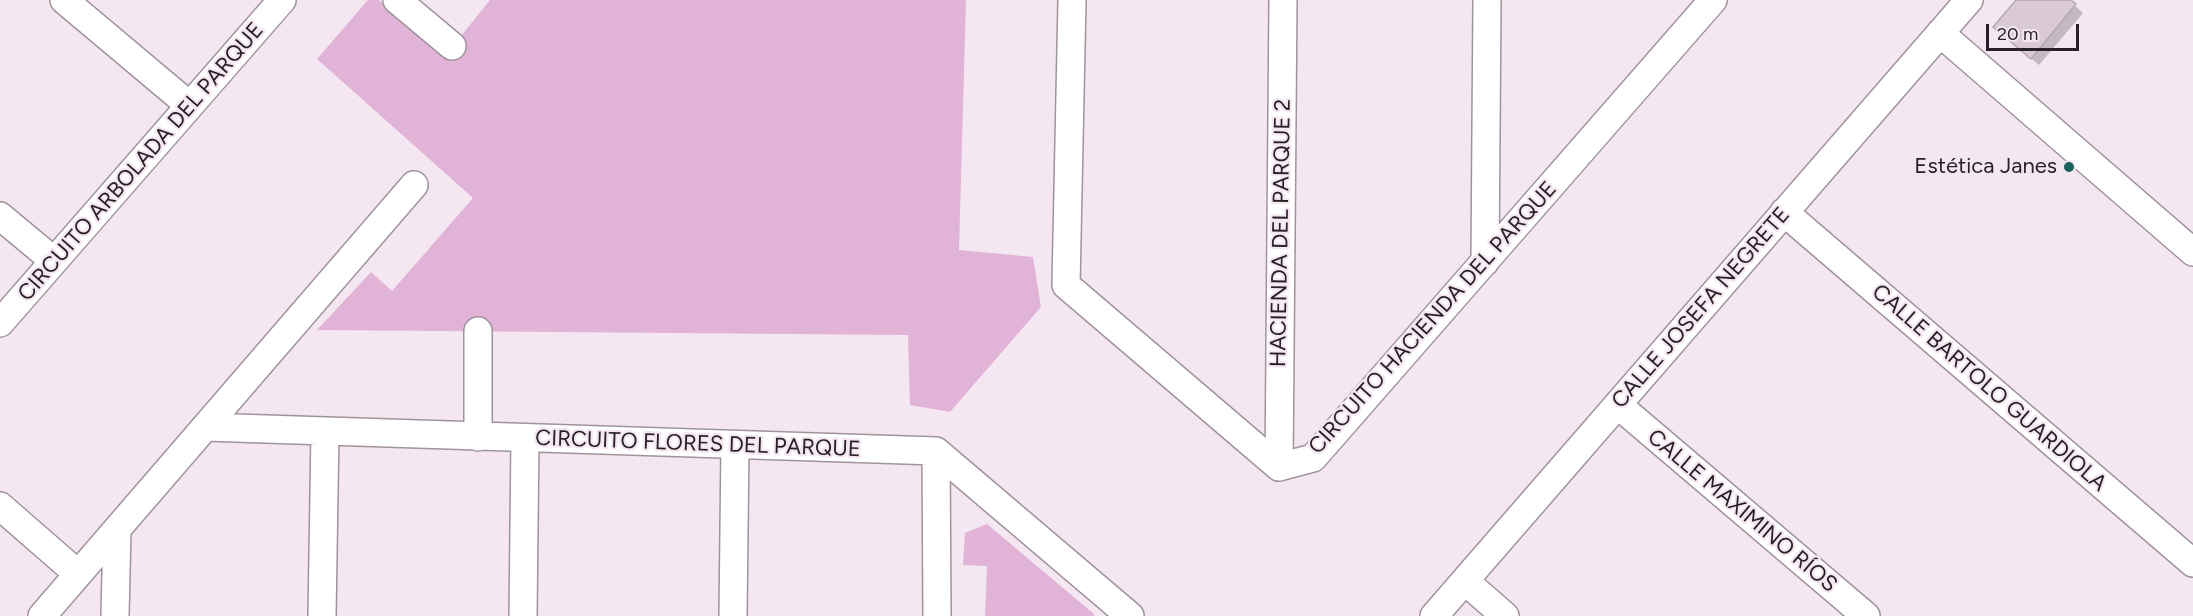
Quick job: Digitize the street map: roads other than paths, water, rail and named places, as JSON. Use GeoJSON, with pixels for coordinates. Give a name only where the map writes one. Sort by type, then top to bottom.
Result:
{"type":"FeatureCollection","features":[{"type":"Feature","properties":{"kind":"street"},"geometry":{"type":"LineString","coordinates":[[64,0],[189,105]]}},
{"type":"Feature","properties":{"kind":"street","name":"CIRCUITO ARBOLADA DEL PARQUE"},"geometry":{"type":"LineString","coordinates":[[0,323],[282,0]]}},
{"type":"Feature","properties":{"kind":"street"},"geometry":{"type":"LineString","coordinates":[[397,0],[452,46]]}},
{"type":"Feature","properties":{"kind":"street"},"geometry":{"type":"LineString","coordinates":[[1072,0],[1066,285],[1279,466]]}},
{"type":"Feature","properties":{"kind":"street","name":"HACIENDA DEL PARQUE 2"},"geometry":{"type":"LineString","coordinates":[[1279,466],[1283,0]]}},
{"type":"Feature","properties":{"kind":"street"},"geometry":{"type":"LineString","coordinates":[[1485,262],[1487,0]]}},
{"type":"Feature","properties":{"kind":"street"},"geometry":{"type":"LineString","coordinates":[[1688,28],[1689,0]]}},
{"type":"Feature","properties":{"kind":"street","name":"CIRCUITO HACIENDA DEL PARQUE"},"geometry":{"type":"LineString","coordinates":[[1279,466],[1313,458],[1713,0]]}},
{"type":"Feature","properties":{"kind":"street","name":"CALLE JOSEFA NEGRETE"},"geometry":{"type":"LineString","coordinates":[[1434,616],[1969,0]]}},
{"type":"Feature","properties":{"kind":"street"},"geometry":{"type":"LineString","coordinates":[[1940,33],[2193,252]]}},
{"type":"Feature","properties":{"kind":"street"},"geometry":{"type":"LineString","coordinates":[[42,616],[414,185]]}},
{"type":"Feature","properties":{"kind":"street","name":"CALLE BARTOLO GUARDIOLA"},"geometry":{"type":"LineString","coordinates":[[1784,212],[2193,563]]}},
{"type":"Feature","properties":{"kind":"street"},"geometry":{"type":"LineString","coordinates":[[0,216],[54,261]]}},
{"type":"Feature","properties":{"kind":"street"},"geometry":{"type":"LineString","coordinates":[[478,331],[478,437]]}},
{"type":"Feature","properties":{"kind":"street","name":"CALLE MAXIMINO RÍOS"},"geometry":{"type":"LineString","coordinates":[[1618,405],[1866,616]]}},
{"type":"Feature","properties":{"kind":"street","name":"CIRCUITO FLORES DEL PARQUE"},"geometry":{"type":"LineString","coordinates":[[205,427],[936,451]]}},
{"type":"Feature","properties":{"kind":"street"},"geometry":{"type":"LineString","coordinates":[[321,616],[325,431]]}},
{"type":"Feature","properties":{"kind":"street"},"geometry":{"type":"LineString","coordinates":[[523,616],[525,438]]}},
{"type":"Feature","properties":{"kind":"street"},"geometry":{"type":"LineString","coordinates":[[733,616],[735,445]]}},
{"type":"Feature","properties":{"kind":"street"},"geometry":{"type":"LineString","coordinates":[[936,451],[937,616]]}},
{"type":"Feature","properties":{"kind":"street"},"geometry":{"type":"LineString","coordinates":[[936,451],[1130,616]]}},
{"type":"Feature","properties":{"kind":"street"},"geometry":{"type":"LineString","coordinates":[[0,506],[78,574]]}},
{"type":"Feature","properties":{"kind":"street"},"geometry":{"type":"LineString","coordinates":[[115,616],[117,529]]}},
{"type":"Feature","properties":{"kind":"street"},"geometry":{"type":"LineString","coordinates":[[1465,581],[1505,616]]}},
{"type":"Feature","properties":{"kind":"place","name":"Estética Janes"},"geometry":{"type":"Point","coordinates":[2069,167]}}]}
